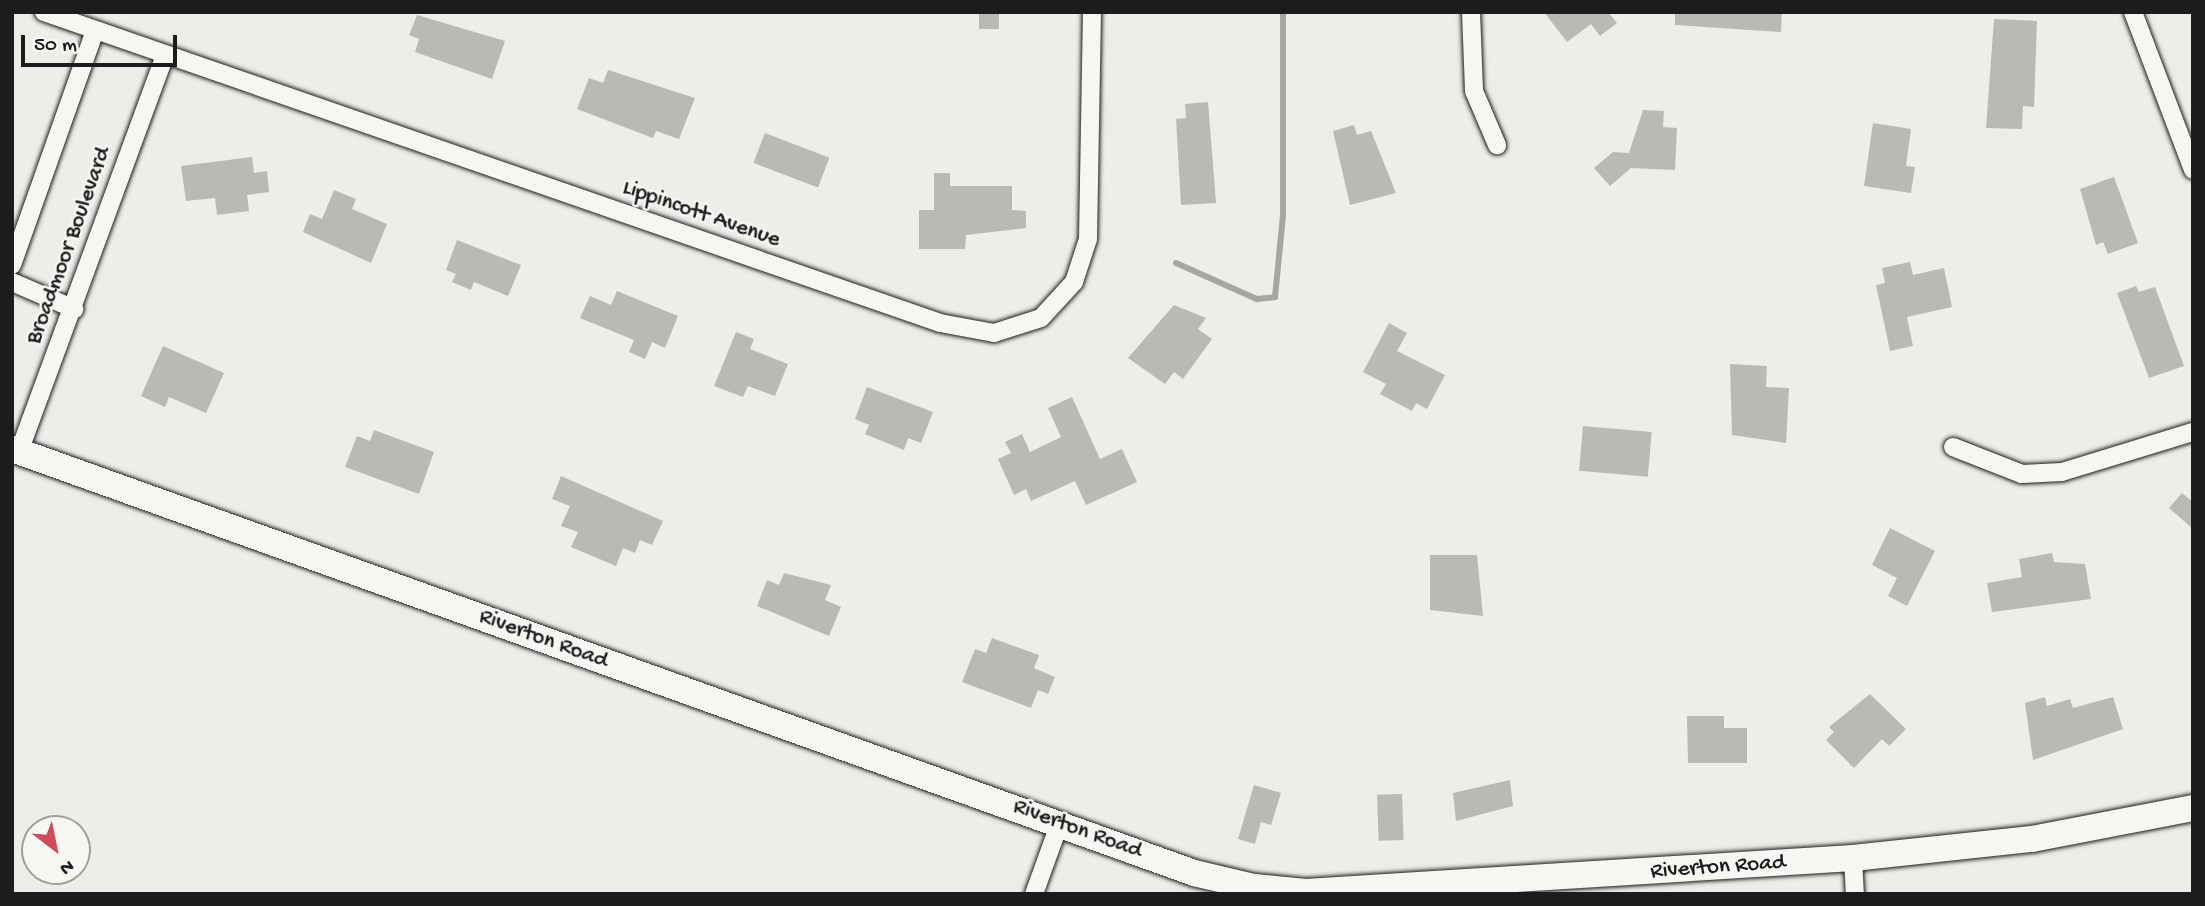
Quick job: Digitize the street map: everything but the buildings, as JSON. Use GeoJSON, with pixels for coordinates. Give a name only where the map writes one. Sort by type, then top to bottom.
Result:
{"type":"FeatureCollection","features":[{"type":"Feature","properties":{"kind":"main road","name":"Riverton Road"},"geometry":{"type":"LineString","coordinates":[[16,451],[1060,822],[1194,873],[1307,892],[1853,858],[2032,839],[2193,808]]}},
{"type":"Feature","properties":{"kind":"street","name":"Lippincott Avenue"},"geometry":{"type":"LineString","coordinates":[[44,12],[94,33],[940,323],[993,333],[1041,318],[1074,282],[1088,239],[1092,12]]}},
{"type":"Feature","properties":{"kind":"street"},"geometry":{"type":"LineString","coordinates":[[1471,12],[1474,91],[1497,145]]}},
{"type":"Feature","properties":{"kind":"street"},"geometry":{"type":"LineString","coordinates":[[2133,12],[2193,170]]}},
{"type":"Feature","properties":{"kind":"street","name":"Broadmoor Boulevard"},"geometry":{"type":"LineString","coordinates":[[12,265],[94,33]]}},
{"type":"Feature","properties":{"kind":"street","name":"Broadmoor Boulevard"},"geometry":{"type":"LineString","coordinates":[[16,451],[74,309],[164,56]]}},
{"type":"Feature","properties":{"kind":"street"},"geometry":{"type":"LineString","coordinates":[[12,282],[74,309]]}},
{"type":"Feature","properties":{"kind":"street"},"geometry":{"type":"LineString","coordinates":[[1953,447],[2022,474],[2062,472],[2193,432]]}},
{"type":"Feature","properties":{"kind":"street"},"geometry":{"type":"LineString","coordinates":[[1034,894],[1060,822]]}},
{"type":"Feature","properties":{"kind":"street"},"geometry":{"type":"LineString","coordinates":[[1853,858],[1855,894]]}},
{"type":"Feature","properties":{"kind":"waterway"},"geometry":{"type":"LineString","coordinates":[[1176,263],[1257,299],[1275,297],[1283,215],[1283,12]]}}]}
